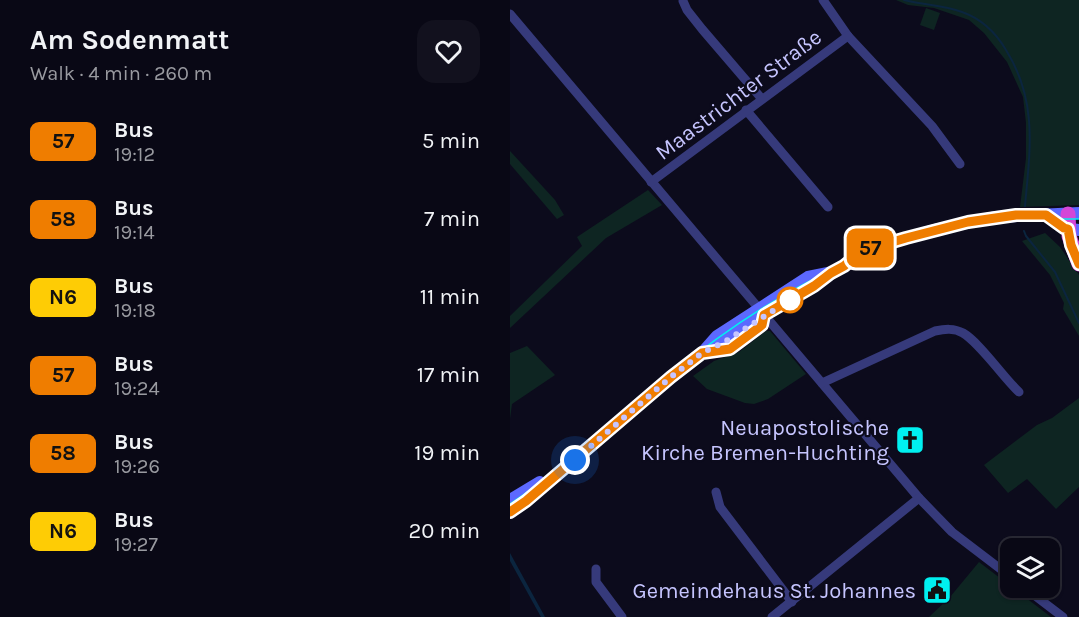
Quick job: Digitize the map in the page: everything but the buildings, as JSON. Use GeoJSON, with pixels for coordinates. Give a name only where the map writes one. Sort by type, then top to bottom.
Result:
{"type":"FeatureCollection","features":[{"type":"Feature","properties":{"kind":"highway"},"geometry":{"type":"LineString","coordinates":[[1074,221],[1071,245],[1079,264]]}},
{"type":"Feature","properties":{"kind":"main road"},"geometry":{"type":"LineString","coordinates":[[510,512],[702,353],[726,341],[761,312],[814,286],[862,251],[938,229],[995,217],[1046,215],[1064,228],[1074,221]]}},
{"type":"Feature","properties":{"kind":"main road"},"geometry":{"type":"LineString","coordinates":[[510,500],[555,475]]}},
{"type":"Feature","properties":{"kind":"street"},"geometry":{"type":"LineString","coordinates":[[823,0],[848,36],[932,126],[960,164]]}},
{"type":"Feature","properties":{"kind":"street"},"geometry":{"type":"LineString","coordinates":[[683,1],[702,29],[762,99]]}},
{"type":"Feature","properties":{"kind":"street"},"geometry":{"type":"LineString","coordinates":[[510,14],[919,498],[952,532],[1000,569]]}},
{"type":"Feature","properties":{"kind":"street","name":"Maastrichter Straße"},"geometry":{"type":"LineString","coordinates":[[651,182],[848,36]]}},
{"type":"Feature","properties":{"kind":"street"},"geometry":{"type":"LineString","coordinates":[[746,111],[828,207]]}},
{"type":"Feature","properties":{"kind":"street"},"geometry":{"type":"LineString","coordinates":[[822,383],[931,333],[945,329],[961,332],[972,340],[1018,392]]}},
{"type":"Feature","properties":{"kind":"street"},"geometry":{"type":"LineString","coordinates":[[716,492],[720,507],[792,602]]}},
{"type":"Feature","properties":{"kind":"street"},"geometry":{"type":"LineString","coordinates":[[772,617],[919,498]]}},
{"type":"Feature","properties":{"kind":"street"},"geometry":{"type":"LineString","coordinates":[[596,569],[596,582],[622,617]]}},
{"type":"Feature","properties":{"kind":"street"},"geometry":{"type":"LineString","coordinates":[[1038,598],[1063,617]]}},
{"type":"Feature","properties":{"kind":"green space"},"geometry":{"type":"Polygon","coordinates":[[[896,0],[1079,0],[1079,205],[1020,207],[1026,158],[1026,123],[1023,97],[1007,62],[984,33],[969,20],[934,8],[908,5],[896,0]]]}},
{"type":"Feature","properties":{"kind":"green space"},"geometry":{"type":"Polygon","coordinates":[[[926,8],[940,13],[934,30],[920,25],[926,8]]]}},
{"type":"Feature","properties":{"kind":"green space"},"geometry":{"type":"Polygon","coordinates":[[[510,151],[555,200],[564,215],[557,219],[510,164],[510,151]]]}},
{"type":"Feature","properties":{"kind":"green space"},"geometry":{"type":"Polygon","coordinates":[[[648,190],[662,205],[606,238],[510,328],[510,316],[582,246],[577,237],[648,190]]]}},
{"type":"Feature","properties":{"kind":"green space"},"geometry":{"type":"Polygon","coordinates":[[[1045,233],[1060,247],[1079,275],[1079,336],[1063,309],[1064,303],[1050,275],[1022,241],[1045,233]]]}},
{"type":"Feature","properties":{"kind":"green space"},"geometry":{"type":"Polygon","coordinates":[[[766,331],[770,331],[806,374],[768,399],[754,404],[745,403],[707,389],[693,376],[714,361],[739,352],[766,331]]]}},
{"type":"Feature","properties":{"kind":"green space"},"geometry":{"type":"Polygon","coordinates":[[[527,346],[555,375],[512,404],[510,419],[510,353],[527,346]]]}},
{"type":"Feature","properties":{"kind":"green space"},"geometry":{"type":"Polygon","coordinates":[[[1079,398],[1079,487],[1056,509],[1027,479],[1008,493],[984,465],[1037,425],[1052,418],[1079,398]]]}},
{"type":"Feature","properties":{"kind":"green space"},"geometry":{"type":"Polygon","coordinates":[[[979,562],[1000,578],[1000,598],[1026,598],[1051,617],[929,617],[950,597],[979,562]]]}},
{"type":"Feature","properties":{"kind":"water"},"geometry":{"type":"Polygon","coordinates":[[[510,553],[545,617],[541,617],[510,561],[510,553]]]}},
{"type":"Feature","properties":{"kind":"waterway"},"geometry":{"type":"LineString","coordinates":[[904,0],[948,8],[976,18],[988,27],[1006,50],[1016,69],[1027,107],[1030,145],[1025,206]]}},
{"type":"Feature","properties":{"kind":"waterway"},"geometry":{"type":"LineString","coordinates":[[1024,231],[1055,272],[1079,323]]}},
{"type":"Feature","properties":{"kind":"tram line"},"geometry":{"type":"LineString","coordinates":[[510,504],[571,458],[704,348],[741,322],[818,276],[901,242],[944,230],[999,221],[1079,219]]}},
{"type":"Feature","properties":{"kind":"bus line","name":"57"},"geometry":{"type":"LineString","coordinates":[[510,512],[595,444],[671,377],[702,353],[730,349],[762,325],[764,315],[814,286],[862,251],[968,222],[995,217],[1044,214],[1068,229],[1075,258],[1079,264]]}},
{"type":"Feature","properties":{"kind":"place","name":"Neuapostolische Kirche Bremen-Huchting"},"geometry":{"type":"Point","coordinates":[910,440]}},
{"type":"Feature","properties":{"kind":"place","name":"Gemeindehaus St. Johannes"},"geometry":{"type":"Point","coordinates":[937,590]}},
{"type":"Feature","properties":{"kind":"route"},"geometry":{"type":"LineString","coordinates":[[575,460],[702,353],[726,341],[796,296],[790,300]]}}]}
